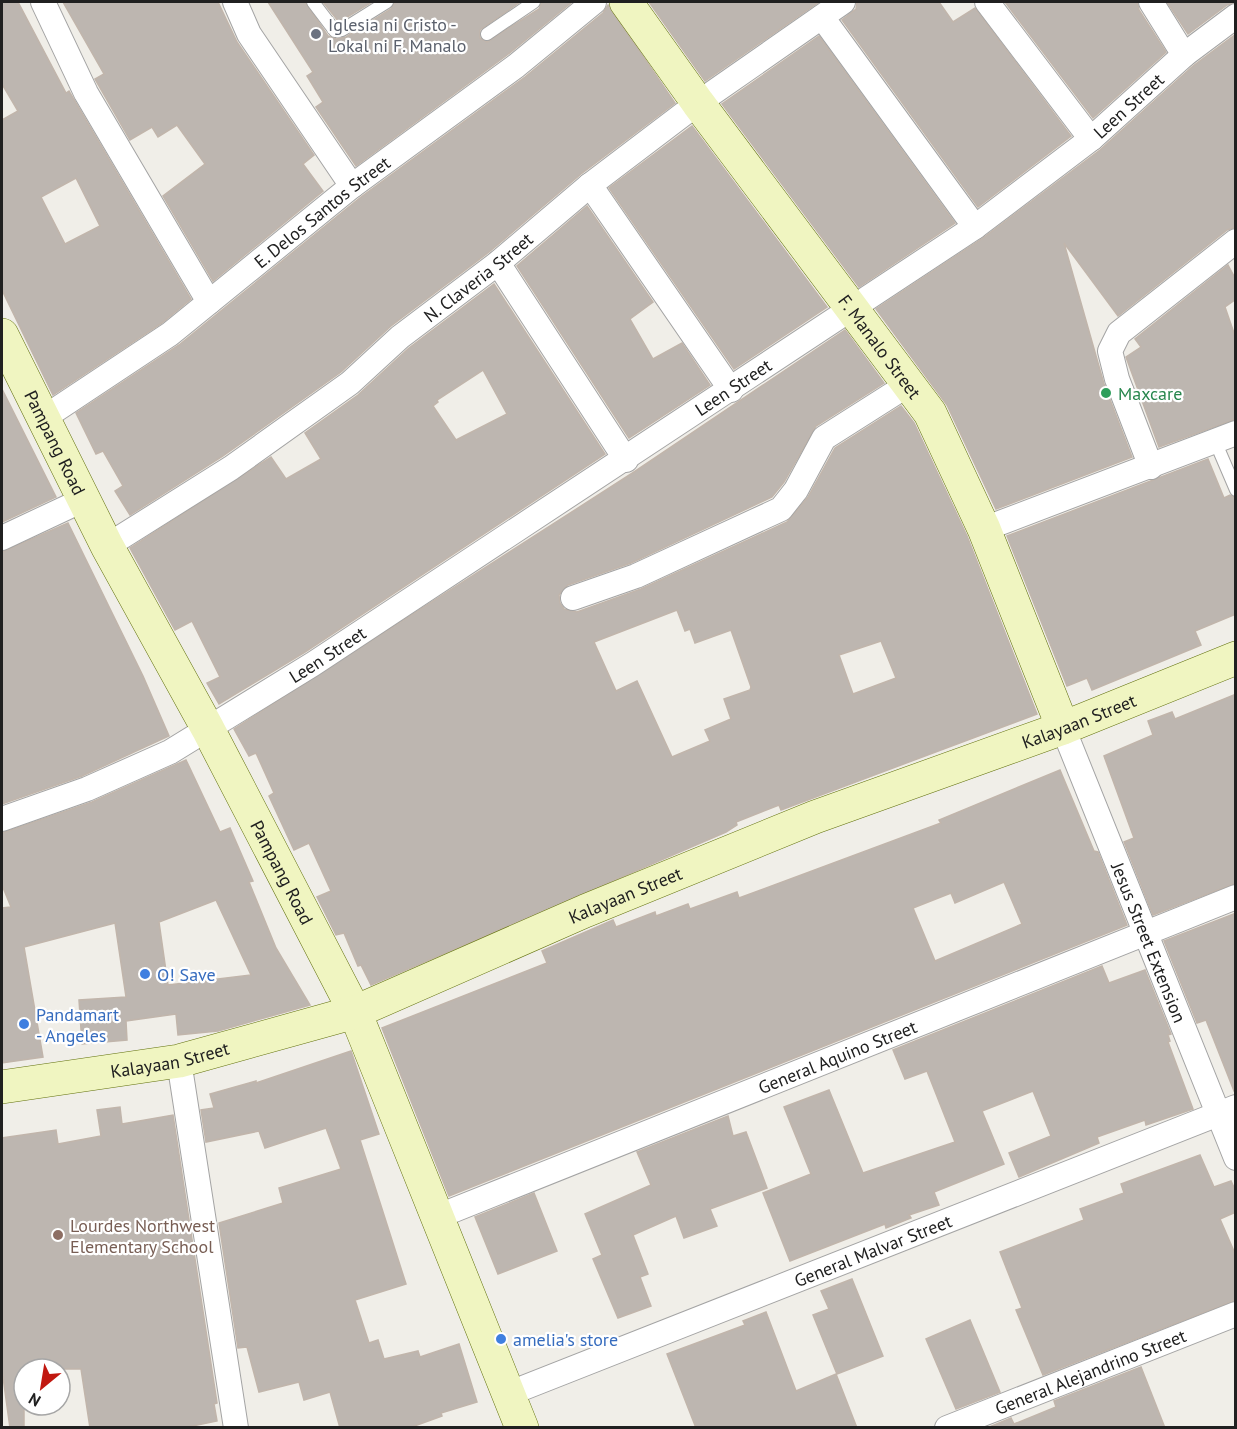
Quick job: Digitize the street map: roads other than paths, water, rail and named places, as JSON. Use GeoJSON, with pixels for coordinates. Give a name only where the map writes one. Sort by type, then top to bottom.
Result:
{"type":"FeatureCollection","features":[{"type":"Feature","properties":{"kind":"street"},"geometry":{"type":"LineString","coordinates":[[43,2],[86,93],[209,302]]}},
{"type":"Feature","properties":{"kind":"street"},"geometry":{"type":"LineString","coordinates":[[234,2],[249,34],[352,186]]}},
{"type":"Feature","properties":{"kind":"street","name":"E. Delos Santos Street"},"geometry":{"type":"LineString","coordinates":[[45,417],[153,346],[352,186],[516,66],[594,2]]}},
{"type":"Feature","properties":{"kind":"street","name":"F. Manalo Street"},"geometry":{"type":"LineString","coordinates":[[627,2],[698,103],[930,412],[984,530],[1063,728]]}},
{"type":"Feature","properties":{"kind":"street","name":"N. Claveria Street"},"geometry":{"type":"LineString","coordinates":[[107,546],[231,468],[350,383],[400,338],[498,263],[590,185],[698,103],[843,2]]}},
{"type":"Feature","properties":{"kind":"street"},"geometry":{"type":"LineString","coordinates":[[987,2],[1090,139]]}},
{"type":"Feature","properties":{"kind":"street"},"geometry":{"type":"LineString","coordinates":[[1151,2],[1184,55]]}},
{"type":"Feature","properties":{"kind":"street"},"geometry":{"type":"LineString","coordinates":[[822,16],[975,227]]}},
{"type":"Feature","properties":{"kind":"street","name":"Leen Street"},"geometry":{"type":"LineString","coordinates":[[2,819],[136,769],[208,729],[626,460],[975,227],[1090,139],[1184,55],[1236,16]]}},
{"type":"Feature","properties":{"kind":"street"},"geometry":{"type":"LineString","coordinates":[[590,185],[731,390]]}},
{"type":"Feature","properties":{"kind":"street"},"geometry":{"type":"LineString","coordinates":[[1151,467],[1117,379],[1110,351],[1119,333],[1236,241]]}},
{"type":"Feature","properties":{"kind":"street"},"geometry":{"type":"LineString","coordinates":[[498,263],[626,460]]}},
{"type":"Feature","properties":{"kind":"street","name":"Pampang Road"},"geometry":{"type":"LineString","coordinates":[[2,335],[45,417],[107,546],[208,729],[355,1012],[439,1216],[522,1428]]}},
{"type":"Feature","properties":{"kind":"street"},"geometry":{"type":"LineString","coordinates":[[573,598],[636,576],[781,508],[796,490],[824,438],[909,384]]}},
{"type":"Feature","properties":{"kind":"street"},"geometry":{"type":"LineString","coordinates":[[984,530],[1226,437]]}},
{"type":"Feature","properties":{"kind":"street"},"geometry":{"type":"LineString","coordinates":[[2,538],[85,499]]}},
{"type":"Feature","properties":{"kind":"street","name":"Kalayaan Street"},"geometry":{"type":"LineString","coordinates":[[2,1087],[179,1061],[355,1012],[585,911],[815,817],[1063,728],[1236,658]]}},
{"type":"Feature","properties":{"kind":"street","name":"Jesus Street Extension"},"geometry":{"type":"LineString","coordinates":[[1063,728],[1144,931],[1227,1111],[1236,1158]]}},
{"type":"Feature","properties":{"kind":"street","name":"General Aquino Street"},"geometry":{"type":"LineString","coordinates":[[439,1216],[1144,931],[1236,897]]}},
{"type":"Feature","properties":{"kind":"street"},"geometry":{"type":"LineString","coordinates":[[179,1061],[237,1428]]}},
{"type":"Feature","properties":{"kind":"street","name":"General Malvar Street"},"geometry":{"type":"LineString","coordinates":[[508,1394],[1227,1111]]}},
{"type":"Feature","properties":{"kind":"street","name":"General Alejandrino Street"},"geometry":{"type":"LineString","coordinates":[[947,1428],[1236,1314]]}},
{"type":"Feature","properties":{"kind":"lane"},"geometry":{"type":"LineString","coordinates":[[313,2],[335,31],[342,30],[387,2]]}},
{"type":"Feature","properties":{"kind":"lane"},"geometry":{"type":"LineString","coordinates":[[487,34],[534,2]]}},
{"type":"Feature","properties":{"kind":"lane"},"geometry":{"type":"LineString","coordinates":[[1226,437],[1236,490]]}},
{"type":"Feature","properties":{"kind":"place","name":"Iglesia ni Cristo - Lokal ni F. Manalo"},"geometry":{"type":"Point","coordinates":[316,34]}},
{"type":"Feature","properties":{"kind":"place","name":"Maxcare"},"geometry":{"type":"Point","coordinates":[1106,393]}},
{"type":"Feature","properties":{"kind":"place","name":"O! Save"},"geometry":{"type":"Point","coordinates":[145,974]}},
{"type":"Feature","properties":{"kind":"place","name":"Pandamart - Angeles"},"geometry":{"type":"Point","coordinates":[24,1024]}},
{"type":"Feature","properties":{"kind":"place","name":"Lourdes Northwest Elementary School"},"geometry":{"type":"Point","coordinates":[58,1235]}},
{"type":"Feature","properties":{"kind":"place","name":"amelia's store"},"geometry":{"type":"Point","coordinates":[501,1339]}}]}
